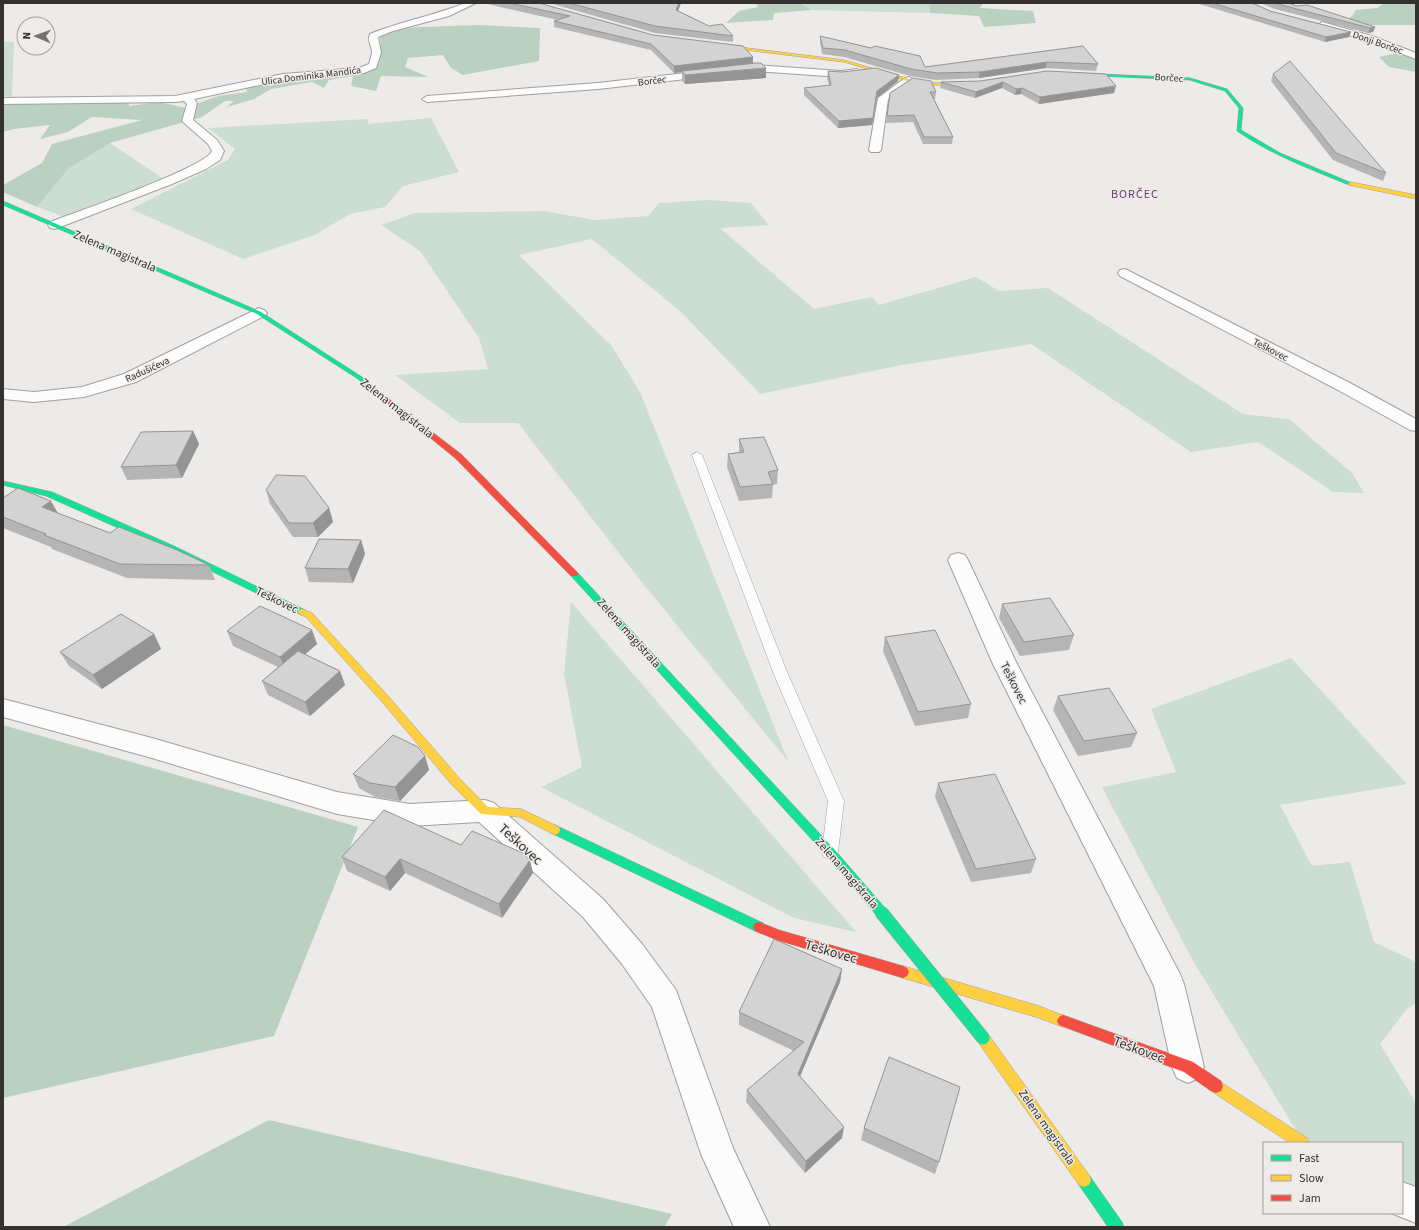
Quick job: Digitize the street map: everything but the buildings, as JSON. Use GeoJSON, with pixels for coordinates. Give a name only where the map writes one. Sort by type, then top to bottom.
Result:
{"type":"FeatureCollection","features":[{"type":"Feature","properties":{"kind":"street","name":"Ulica Dominika Mandića"},"geometry":{"type":"LineString","coordinates":[[3,101],[175,99],[274,79],[361,71],[373,66],[377,54],[377,47],[373,41],[373,36],[390,29],[446,14],[472,3]]}},
{"type":"Feature","properties":{"kind":"street","name":"Donji Borčec"},"geometry":{"type":"LineString","coordinates":[[1309,22],[1369,38],[1416,56]]}},
{"type":"Feature","properties":{"kind":"street","name":"Borčec"},"geometry":{"type":"LineString","coordinates":[[702,43],[844,61],[909,80],[936,84],[979,83]]}},
{"type":"Feature","properties":{"kind":"street","name":"Borčec"},"geometry":{"type":"LineString","coordinates":[[427,99],[598,86],[750,69],[841,74],[878,70]]}},
{"type":"Feature","properties":{"kind":"street","name":"Borčec"},"geometry":{"type":"LineString","coordinates":[[1069,74],[1190,79],[1226,90],[1241,108],[1240,130],[1251,139],[1289,159],[1354,185],[1416,197]]}},
{"type":"Feature","properties":{"kind":"street"},"geometry":{"type":"LineString","coordinates":[[875,150],[883,98],[909,80]]}},
{"type":"Feature","properties":{"kind":"street"},"geometry":{"type":"LineString","coordinates":[[55,225],[168,181],[202,166],[216,157],[218,151],[213,142],[187,121],[192,104],[186,98]]}},
{"type":"Feature","properties":{"kind":"street","name":"Zelena magistrala"},"geometry":{"type":"LineString","coordinates":[[3,203],[259,313],[360,378],[458,456],[591,590],[830,852],[881,912],[983,1038],[1117,1227]]}},
{"type":"Feature","properties":{"kind":"street","name":"Teškovec"},"geometry":{"type":"LineString","coordinates":[[1125,273],[1164,295],[1289,358],[1416,426]]}},
{"type":"Feature","properties":{"kind":"street","name":"Radušićeva"},"geometry":{"type":"LineString","coordinates":[[3,394],[34,397],[84,392],[130,378],[259,313]]}},
{"type":"Feature","properties":{"kind":"street","name":"Teškovec"},"geometry":{"type":"LineString","coordinates":[[3,483],[56,498],[171,548],[309,615],[386,700],[456,782],[485,811],[593,908],[632,954],[665,1000],[718,1154],[752,1227]]}},
{"type":"Feature","properties":{"kind":"street","name":"Teškovec"},"geometry":{"type":"LineString","coordinates":[[958,560],[1004,662],[1169,984],[1188,1067]]}},
{"type":"Feature","properties":{"kind":"street","name":"Teškovec"},"geometry":{"type":"LineString","coordinates":[[3,708],[152,748],[337,803],[410,814],[485,811],[521,813],[777,935],[1038,1012],[1188,1067],[1300,1142]]}},
{"type":"Feature","properties":{"kind":"street"},"geometry":{"type":"LineString","coordinates":[[1403,1200],[1416,1205]]}},
{"type":"Feature","properties":{"kind":"lane"},"geometry":{"type":"LineString","coordinates":[[697,455],[780,672],[836,801],[830,852]]}},
{"type":"Feature","properties":{"kind":"green space"},"geometry":{"type":"Polygon","coordinates":[[[756,3],[800,3],[812,10],[774,13],[773,20],[726,23],[739,11],[758,7],[756,3]]]}},
{"type":"Feature","properties":{"kind":"green space"},"geometry":{"type":"Polygon","coordinates":[[[800,3],[930,3],[930,13],[812,10],[800,3]]]}},
{"type":"Feature","properties":{"kind":"green space"},"geometry":{"type":"Polygon","coordinates":[[[930,3],[983,3],[980,8],[1033,11],[1036,23],[984,27],[979,16],[930,13],[930,3]]]}},
{"type":"Feature","properties":{"kind":"green space"},"geometry":{"type":"Polygon","coordinates":[[[1385,3],[1416,3],[1416,25],[1328,25],[1319,21],[1345,20],[1353,15],[1356,10],[1377,8],[1385,3]]]}},
{"type":"Feature","properties":{"kind":"green space"},"geometry":{"type":"Polygon","coordinates":[[[477,25],[540,28],[539,61],[463,75],[451,68],[443,55],[408,58],[405,67],[429,77],[381,76],[376,91],[351,86],[353,76],[329,80],[324,88],[312,82],[271,89],[254,99],[227,107],[234,101],[225,101],[202,117],[110,143],[69,168],[37,207],[3,192],[3,185],[42,163],[52,144],[142,120],[92,117],[68,132],[40,139],[50,125],[14,129],[3,132],[3,104],[129,102],[129,106],[159,102],[186,108],[218,96],[247,92],[246,87],[277,80],[371,71],[379,55],[381,46],[380,37],[397,28],[477,25]]]}},
{"type":"Feature","properties":{"kind":"green space"},"geometry":{"type":"Polygon","coordinates":[[[3,42],[14,42],[12,97],[3,96],[3,42]]]}},
{"type":"Feature","properties":{"kind":"green space"},"geometry":{"type":"Polygon","coordinates":[[[1399,53],[1416,58],[1416,72],[1389,67],[1379,57],[1399,53]]]}},
{"type":"Feature","properties":{"kind":"green space"},"geometry":{"type":"Polygon","coordinates":[[[431,118],[459,172],[403,186],[385,207],[350,214],[315,235],[243,259],[131,209],[228,160],[235,149],[208,128],[368,119],[368,124],[431,118]]]}},
{"type":"Feature","properties":{"kind":"green space"},"geometry":{"type":"Polygon","coordinates":[[[110,143],[162,178],[65,217],[37,207],[69,168],[110,143]]]}},
{"type":"Feature","properties":{"kind":"green space"},"geometry":{"type":"Polygon","coordinates":[[[710,200],[751,203],[769,225],[720,228],[814,309],[871,297],[879,305],[976,277],[999,291],[1048,288],[1243,414],[1289,419],[1352,473],[1364,493],[1333,492],[1258,442],[1191,452],[1031,344],[897,366],[760,394],[680,311],[592,239],[519,255],[611,345],[640,392],[788,761],[636,575],[518,423],[460,423],[395,375],[488,369],[479,338],[420,251],[381,225],[415,213],[544,211],[594,220],[648,216],[659,203],[710,200]]]}},
{"type":"Feature","properties":{"kind":"green space"},"geometry":{"type":"Polygon","coordinates":[[[571,602],[856,932],[794,918],[541,787],[582,767],[564,674],[571,602]]]}},
{"type":"Feature","properties":{"kind":"green space"},"geometry":{"type":"Polygon","coordinates":[[[1291,658],[1407,784],[1280,805],[1312,866],[1350,862],[1374,942],[1416,962],[1416,1003],[1407,1009],[1380,1044],[1416,1103],[1416,1192],[1403,1188],[1403,1142],[1309,1142],[1300,1137],[1192,959],[1102,787],[1176,772],[1151,709],[1291,658]]]}},
{"type":"Feature","properties":{"kind":"green space"},"geometry":{"type":"Polygon","coordinates":[[[3,725],[358,827],[274,1036],[3,1098],[3,725]]]}},
{"type":"Feature","properties":{"kind":"green space"},"geometry":{"type":"Polygon","coordinates":[[[269,1120],[672,1214],[664,1227],[63,1227],[269,1120]]]}},
{"type":"Feature","properties":{"kind":"traffic: fast"},"geometry":{"type":"LineString","coordinates":[[1077,74],[1190,79],[1226,90],[1241,108],[1239,130],[1265,147],[1279,154],[1351,184]]}},
{"type":"Feature","properties":{"kind":"traffic: fast"},"geometry":{"type":"LineString","coordinates":[[3,203],[259,313],[360,378],[372,388]]}},
{"type":"Feature","properties":{"kind":"traffic: fast"},"geometry":{"type":"LineString","coordinates":[[3,483],[49,494],[171,548],[302,612]]}},
{"type":"Feature","properties":{"kind":"traffic: fast"},"geometry":{"type":"LineString","coordinates":[[574,574],[830,852],[881,912]]}},
{"type":"Feature","properties":{"kind":"traffic: fast"},"geometry":{"type":"LineString","coordinates":[[555,830],[759,927]]}},
{"type":"Feature","properties":{"kind":"traffic: fast"},"geometry":{"type":"LineString","coordinates":[[881,912],[983,1038]]}},
{"type":"Feature","properties":{"kind":"traffic: fast"},"geometry":{"type":"LineString","coordinates":[[1084,1180],[1117,1227]]}},
{"type":"Feature","properties":{"kind":"traffic: slow"},"geometry":{"type":"LineString","coordinates":[[714,45],[844,61],[909,80],[936,84],[972,83]]}},
{"type":"Feature","properties":{"kind":"traffic: slow"},"geometry":{"type":"LineString","coordinates":[[1351,184],[1416,197]]}},
{"type":"Feature","properties":{"kind":"traffic: slow"},"geometry":{"type":"LineString","coordinates":[[302,612],[309,615],[386,700],[456,782],[485,811],[521,813],[555,830]]}},
{"type":"Feature","properties":{"kind":"traffic: slow"},"geometry":{"type":"LineString","coordinates":[[903,972],[1039,1012],[1063,1021]]}},
{"type":"Feature","properties":{"kind":"traffic: slow"},"geometry":{"type":"LineString","coordinates":[[983,1038],[1084,1180]]}},
{"type":"Feature","properties":{"kind":"traffic: slow"},"geometry":{"type":"LineString","coordinates":[[1216,1086],[1300,1142]]}},
{"type":"Feature","properties":{"kind":"traffic: jam"},"geometry":{"type":"LineString","coordinates":[[372,388],[458,456],[574,574]]}},
{"type":"Feature","properties":{"kind":"traffic: jam"},"geometry":{"type":"LineString","coordinates":[[759,927],[777,935],[903,972]]}},
{"type":"Feature","properties":{"kind":"traffic: jam"},"geometry":{"type":"LineString","coordinates":[[1063,1021],[1188,1067],[1216,1086]]}},
{"type":"Feature","properties":{"kind":"district","name":"BORČEC"},"geometry":{"type":"Point","coordinates":[1135,194]}}]}
